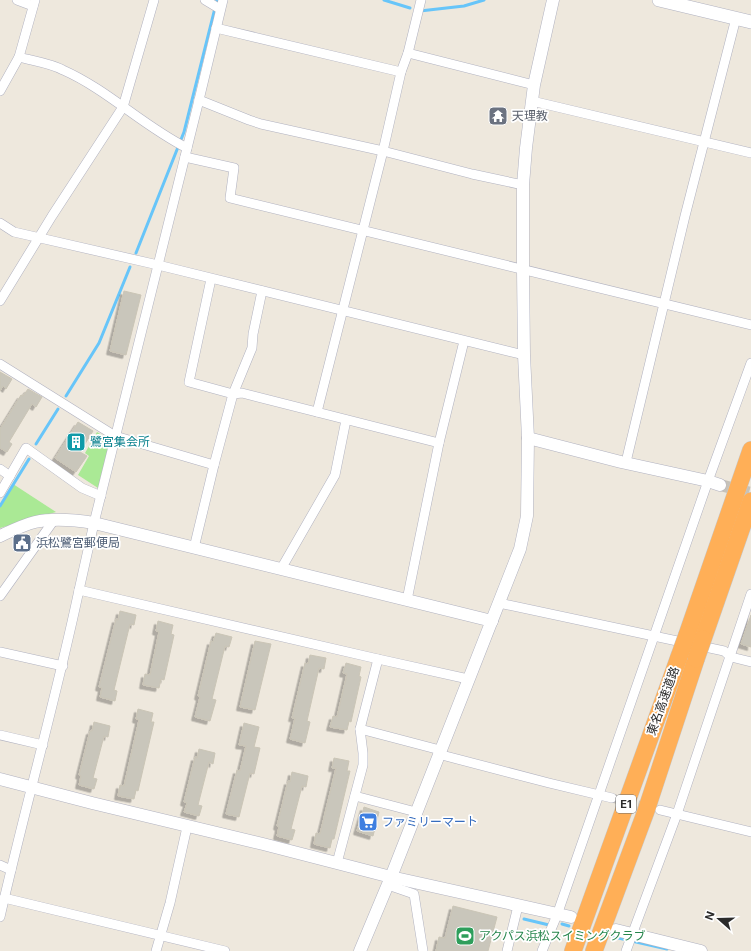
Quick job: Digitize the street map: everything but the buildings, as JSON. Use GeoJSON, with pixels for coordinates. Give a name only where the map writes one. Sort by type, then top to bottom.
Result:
{"type":"FeatureCollection","features":[{"type":"Feature","properties":{"kind":"highway","name":"東名高速道路"},"geometry":{"type":"LineString","coordinates":[[572,951],[687,635],[751,450]]}},
{"type":"Feature","properties":{"kind":"highway","name":"東名高速道路"},"geometry":{"type":"LineString","coordinates":[[594,951],[646,811],[696,659],[751,501]]}},
{"type":"Feature","properties":{"kind":"main road"},"geometry":{"type":"LineString","coordinates":[[659,0],[699,4],[751,22]]}},
{"type":"Feature","properties":{"kind":"street"},"geometry":{"type":"LineString","coordinates":[[0,91],[19,57],[34,3],[17,0]]}},
{"type":"Feature","properties":{"kind":"street"},"geometry":{"type":"LineString","coordinates":[[0,301],[52,216],[123,107],[154,0]]}},
{"type":"Feature","properties":{"kind":"street"},"geometry":{"type":"LineString","coordinates":[[0,917],[31,787],[63,666],[94,523],[216,28],[219,5],[205,0]]}},
{"type":"Feature","properties":{"kind":"street"},"geometry":{"type":"LineString","coordinates":[[317,412],[421,0]]}},
{"type":"Feature","properties":{"kind":"street"},"geometry":{"type":"LineString","coordinates":[[360,951],[520,549],[527,516],[528,438],[524,355],[523,186],[534,85],[553,0]]}},
{"type":"Feature","properties":{"kind":"street"},"geometry":{"type":"LineString","coordinates":[[626,462],[704,142],[736,18]]}},
{"type":"Feature","properties":{"kind":"street"},"geometry":{"type":"LineString","coordinates":[[216,28],[402,72]]}},
{"type":"Feature","properties":{"kind":"street"},"geometry":{"type":"LineString","coordinates":[[408,53],[534,85]]}},
{"type":"Feature","properties":{"kind":"street"},"geometry":{"type":"LineString","coordinates":[[19,57],[62,69],[92,85],[174,141],[186,147]]}},
{"type":"Feature","properties":{"kind":"street"},"geometry":{"type":"LineString","coordinates":[[199,100],[262,124],[383,151],[523,186]]}},
{"type":"Feature","properties":{"kind":"street"},"geometry":{"type":"LineString","coordinates":[[532,101],[751,153]]}},
{"type":"Feature","properties":{"kind":"street"},"geometry":{"type":"LineString","coordinates":[[185,157],[234,168],[230,198],[363,230],[449,253],[665,303],[751,325]]}},
{"type":"Feature","properties":{"kind":"street"},"geometry":{"type":"LineString","coordinates":[[0,223],[14,232],[158,265],[524,355]]}},
{"type":"Feature","properties":{"kind":"street"},"geometry":{"type":"LineString","coordinates":[[211,279],[189,382],[234,394],[242,393],[439,443]]}},
{"type":"Feature","properties":{"kind":"street"},"geometry":{"type":"LineString","coordinates":[[194,548],[214,465],[234,394],[252,348],[253,334],[262,291]]}},
{"type":"Feature","properties":{"kind":"street"},"geometry":{"type":"LineString","coordinates":[[407,600],[439,443],[464,341]]}},
{"type":"Feature","properties":{"kind":"street"},"geometry":{"type":"LineString","coordinates":[[542,951],[557,915],[708,481],[751,363]]}},
{"type":"Feature","properties":{"kind":"street"},"geometry":{"type":"LineString","coordinates":[[0,364],[115,436],[214,465]]}},
{"type":"Feature","properties":{"kind":"street"},"geometry":{"type":"LineString","coordinates":[[281,569],[335,475],[346,420]]}},
{"type":"Feature","properties":{"kind":"street"},"geometry":{"type":"LineString","coordinates":[[528,438],[720,485]]}},
{"type":"Feature","properties":{"kind":"street"},"geometry":{"type":"LineString","coordinates":[[0,494],[26,448],[82,488],[101,496]]}},
{"type":"Feature","properties":{"kind":"street"},"geometry":{"type":"LineString","coordinates":[[0,469],[10,476]]}},
{"type":"Feature","properties":{"kind":"street"},"geometry":{"type":"LineString","coordinates":[[0,596],[54,520]]}},
{"type":"Feature","properties":{"kind":"street"},"geometry":{"type":"LineString","coordinates":[[0,536],[35,522],[74,520],[94,523],[492,621]]}},
{"type":"Feature","properties":{"kind":"street"},"geometry":{"type":"LineString","coordinates":[[79,590],[468,679]]}},
{"type":"Feature","properties":{"kind":"street"},"geometry":{"type":"LineString","coordinates":[[627,949],[677,814],[751,594]]}},
{"type":"Feature","properties":{"kind":"street"},"geometry":{"type":"LineString","coordinates":[[499,603],[724,651],[730,657],[751,662]]}},
{"type":"Feature","properties":{"kind":"street"},"geometry":{"type":"LineString","coordinates":[[0,652],[63,666]]}},
{"type":"Feature","properties":{"kind":"street"},"geometry":{"type":"LineString","coordinates":[[337,863],[363,765],[360,729],[378,659]]}},
{"type":"Feature","properties":{"kind":"street"},"geometry":{"type":"LineString","coordinates":[[360,729],[439,752],[612,798]]}},
{"type":"Feature","properties":{"kind":"street"},"geometry":{"type":"LineString","coordinates":[[0,735],[43,745]]}},
{"type":"Feature","properties":{"kind":"street"},"geometry":{"type":"LineString","coordinates":[[0,779],[187,827],[337,863],[389,881],[571,917]]}},
{"type":"Feature","properties":{"kind":"street"},"geometry":{"type":"LineString","coordinates":[[355,796],[416,812]]}},
{"type":"Feature","properties":{"kind":"street"},"geometry":{"type":"LineString","coordinates":[[660,810],[751,832]]}},
{"type":"Feature","properties":{"kind":"street"},"geometry":{"type":"LineString","coordinates":[[156,951],[170,903],[187,827]]}},
{"type":"Feature","properties":{"kind":"street"},"geometry":{"type":"LineString","coordinates":[[0,865],[11,870]]}},
{"type":"Feature","properties":{"kind":"street"},"geometry":{"type":"LineString","coordinates":[[389,881],[414,894],[423,951]]}},
{"type":"Feature","properties":{"kind":"street"},"geometry":{"type":"LineString","coordinates":[[4,898],[225,951]]}},
{"type":"Feature","properties":{"kind":"street"},"geometry":{"type":"LineString","coordinates":[[507,951],[518,906]]}},
{"type":"Feature","properties":{"kind":"street"},"geometry":{"type":"LineString","coordinates":[[616,930],[673,948],[701,951]]}},
{"type":"Feature","properties":{"kind":"green space"},"geometry":{"type":"Polygon","coordinates":[[[97,432],[110,440],[98,488],[78,475],[89,456],[85,453],[97,432]]]}},
{"type":"Feature","properties":{"kind":"green space"},"geometry":{"type":"Polygon","coordinates":[[[13,484],[56,512],[0,528],[0,505],[13,484]]]}},
{"type":"Feature","properties":{"kind":"waterway"},"geometry":{"type":"LineString","coordinates":[[136,253],[184,132],[217,0]]}},
{"type":"Feature","properties":{"kind":"waterway"},"geometry":{"type":"LineString","coordinates":[[384,0],[410,8]]}},
{"type":"Feature","properties":{"kind":"waterway"},"geometry":{"type":"LineString","coordinates":[[420,11],[464,6],[484,0]]}},
{"type":"Feature","properties":{"kind":"waterway"},"geometry":{"type":"LineString","coordinates":[[66,396],[99,343],[130,267]]}},
{"type":"Feature","properties":{"kind":"waterway"},"geometry":{"type":"LineString","coordinates":[[36,444],[58,409]]}},
{"type":"Feature","properties":{"kind":"waterway"},"geometry":{"type":"LineString","coordinates":[[0,506],[29,459]]}},
{"type":"Feature","properties":{"kind":"waterway"},"geometry":{"type":"LineString","coordinates":[[524,919],[549,925]]}},
{"type":"Feature","properties":{"kind":"waterway"},"geometry":{"type":"LineString","coordinates":[[562,924],[569,926]]}},
{"type":"Feature","properties":{"kind":"waterway"},"geometry":{"type":"LineString","coordinates":[[614,937],[667,949]]}},
{"type":"Feature","properties":{"kind":"tunnel"},"geometry":{"type":"LineString","coordinates":[[720,485],[751,493]]}},
{"type":"Feature","properties":{"kind":"tunnel"},"geometry":{"type":"LineString","coordinates":[[612,798],[650,808]]}},
{"type":"Feature","properties":{"kind":"place","name":"天理教"},"geometry":{"type":"Point","coordinates":[498,116]}},
{"type":"Feature","properties":{"kind":"place","name":"鷺宮集会所"},"geometry":{"type":"Point","coordinates":[76,442]}},
{"type":"Feature","properties":{"kind":"place","name":"浜松鷺宮郵便局"},"geometry":{"type":"Point","coordinates":[22,543]}},
{"type":"Feature","properties":{"kind":"place","name":"ファミリーマート"},"geometry":{"type":"Point","coordinates":[368,822]}},
{"type":"Feature","properties":{"kind":"place","name":"アクパス浜松スイミングクラブ"},"geometry":{"type":"Point","coordinates":[465,936]}}]}
